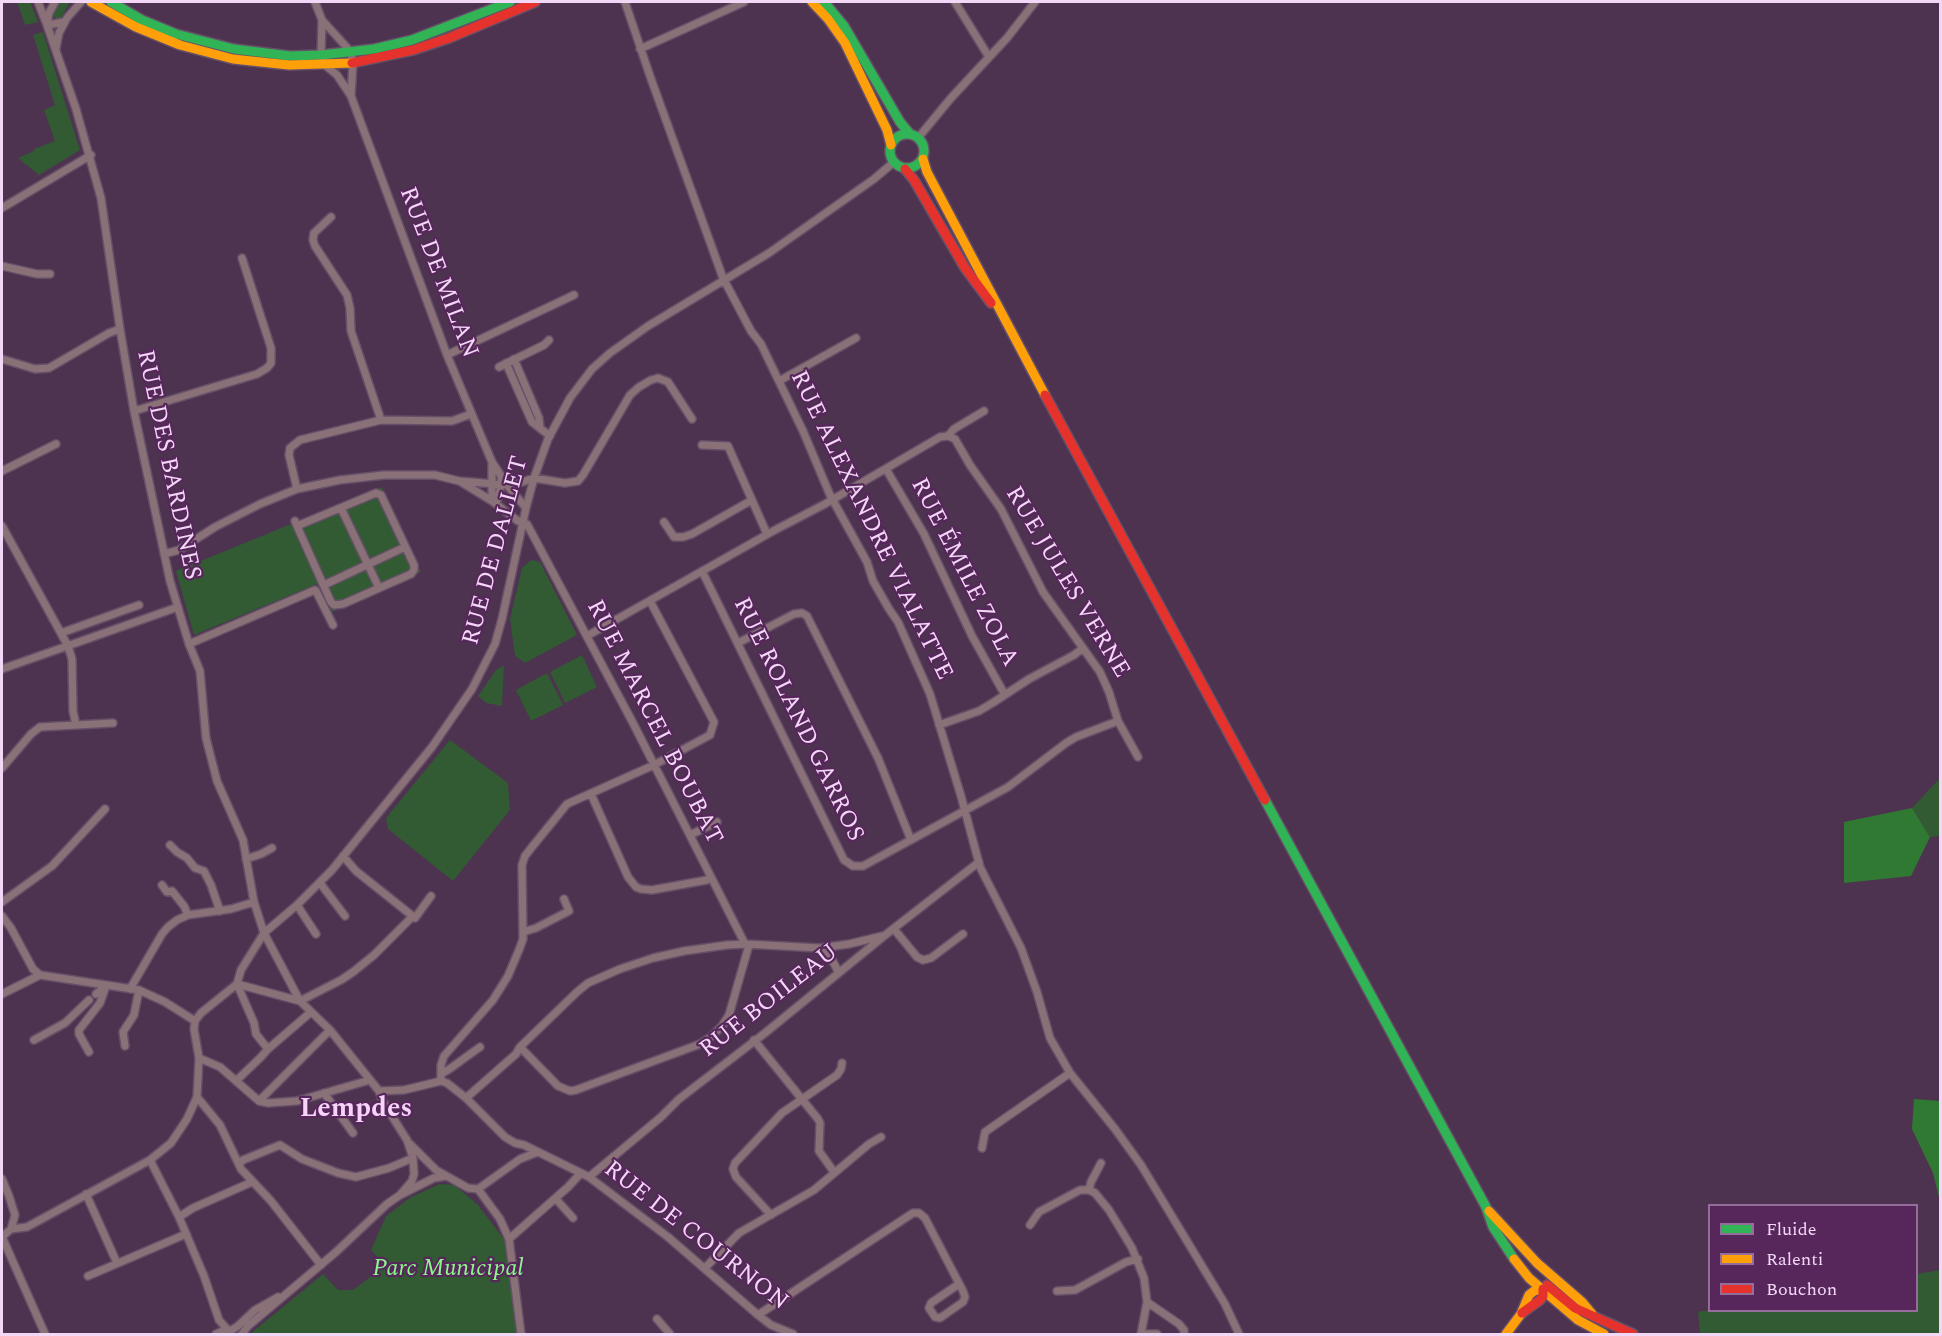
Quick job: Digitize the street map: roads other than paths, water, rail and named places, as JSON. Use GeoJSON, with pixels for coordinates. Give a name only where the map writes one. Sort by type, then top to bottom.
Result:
{"type":"FeatureCollection","features":[{"type":"Feature","properties":{"kind":"main road"},"geometry":{"type":"LineString","coordinates":[[91,2],[157,36],[206,52],[289,66],[412,40],[510,2]]}},
{"type":"Feature","properties":{"kind":"main road"},"geometry":{"type":"LineString","coordinates":[[111,2],[162,29],[210,44],[272,55],[353,63],[377,59],[449,38],[530,2]]}},
{"type":"Feature","properties":{"kind":"main road"},"geometry":{"type":"LineString","coordinates":[[812,2],[828,19],[845,43],[887,130],[891,145],[890,154],[894,162],[905,169],[914,180],[965,268],[1006,324]]}},
{"type":"Feature","properties":{"kind":"main road"},"geometry":{"type":"LineString","coordinates":[[824,2],[844,26],[900,123],[925,150],[923,159],[927,172],[1006,324],[1486,1207],[1493,1227],[1503,1244],[1529,1278],[1582,1302],[1592,1314],[1633,1335]]}},
{"type":"Feature","properties":{"kind":"main road"},"geometry":{"type":"LineString","coordinates":[[891,145],[901,135],[914,136]]}},
{"type":"Feature","properties":{"kind":"main road"},"geometry":{"type":"LineString","coordinates":[[905,169],[917,165],[923,159]]}},
{"type":"Feature","properties":{"kind":"main road"},"geometry":{"type":"LineString","coordinates":[[1486,1207],[1578,1320],[1604,1335]]}},
{"type":"Feature","properties":{"kind":"main road"},"geometry":{"type":"LineString","coordinates":[[1506,1335],[1521,1314],[1540,1300],[1548,1285]]}},
{"type":"Feature","properties":{"kind":"street","name":"RUE DES BARDINES"},"geometry":{"type":"LineString","coordinates":[[38,2],[56,48],[90,155],[101,198],[134,411],[164,554],[189,644],[200,671],[209,752],[217,782],[243,840],[254,902],[264,933],[300,1000],[330,1030],[379,1091],[383,1102],[407,1140]]}},
{"type":"Feature","properties":{"kind":"street"},"geometry":{"type":"LineString","coordinates":[[55,2],[49,13],[47,25],[64,22]]}},
{"type":"Feature","properties":{"kind":"street"},"geometry":{"type":"LineString","coordinates":[[56,48],[64,22],[81,2]]}},
{"type":"Feature","properties":{"kind":"street"},"geometry":{"type":"LineString","coordinates":[[315,2],[322,20],[323,60]]}},
{"type":"Feature","properties":{"kind":"street","name":"RUE ALEXANDRE VIALATTE"},"geometry":{"type":"LineString","coordinates":[[625,2],[719,270],[761,344],[832,499],[867,562],[873,580],[907,639],[930,694],[980,867],[1022,948],[1050,1038],[1070,1073],[1141,1165],[1225,1304],[1239,1335]]}},
{"type":"Feature","properties":{"kind":"street"},"geometry":{"type":"LineString","coordinates":[[640,49],[744,2]]}},
{"type":"Feature","properties":{"kind":"street"},"geometry":{"type":"LineString","coordinates":[[955,2],[989,57]]}},
{"type":"Feature","properties":{"kind":"street"},"geometry":{"type":"LineString","coordinates":[[914,136],[989,57],[1035,2]]}},
{"type":"Feature","properties":{"kind":"street"},"geometry":{"type":"LineString","coordinates":[[322,20],[351,52]]}},
{"type":"Feature","properties":{"kind":"street","name":"RUE DE MILAN"},"geometry":{"type":"LineString","coordinates":[[351,52],[353,63],[351,96]]}},
{"type":"Feature","properties":{"kind":"street","name":"RUE DE MILAN"},"geometry":{"type":"LineString","coordinates":[[323,60],[337,75],[351,96],[447,355],[492,462],[503,482],[526,508]]}},
{"type":"Feature","properties":{"kind":"street"},"geometry":{"type":"LineString","coordinates":[[2,208],[90,155]]}},
{"type":"Feature","properties":{"kind":"street","name":"RUE DE DALLET"},"geometry":{"type":"LineString","coordinates":[[237,984],[241,970],[264,933],[320,883],[343,856],[432,747],[459,710],[482,672],[495,644],[502,619],[534,478],[550,436],[570,398],[592,369],[648,326],[725,282],[794,236],[894,162]]}},
{"type":"Feature","properties":{"kind":"street"},"geometry":{"type":"LineString","coordinates":[[331,217],[314,233],[313,240],[346,295],[350,308],[351,331],[381,420]]}},
{"type":"Feature","properties":{"kind":"street"},"geometry":{"type":"LineString","coordinates":[[134,411],[257,374],[267,369],[272,363],[271,348],[242,258]]}},
{"type":"Feature","properties":{"kind":"street"},"geometry":{"type":"LineString","coordinates":[[2,266],[37,274],[50,274]]}},
{"type":"Feature","properties":{"kind":"street"},"geometry":{"type":"LineString","coordinates":[[447,355],[574,295]]}},
{"type":"Feature","properties":{"kind":"street"},"geometry":{"type":"LineString","coordinates":[[2,359],[35,369],[49,368],[120,329]]}},
{"type":"Feature","properties":{"kind":"street"},"geometry":{"type":"LineString","coordinates":[[779,381],[856,338]]}},
{"type":"Feature","properties":{"kind":"street"},"geometry":{"type":"LineString","coordinates":[[549,340],[544,345],[502,365],[532,422],[550,436]]}},
{"type":"Feature","properties":{"kind":"street"},"geometry":{"type":"LineString","coordinates":[[514,359],[539,418],[540,428]]}},
{"type":"Feature","properties":{"kind":"street"},"geometry":{"type":"LineString","coordinates":[[164,554],[178,550],[234,516],[297,489],[340,480],[384,475],[435,476],[492,484],[534,478],[565,483],[578,481],[630,395],[639,387],[658,378],[668,382],[692,419]]}},
{"type":"Feature","properties":{"kind":"street"},"geometry":{"type":"LineString","coordinates":[[587,636],[940,437],[948,436],[954,429],[984,411]]}},
{"type":"Feature","properties":{"kind":"street"},"geometry":{"type":"LineString","coordinates":[[297,489],[289,455],[290,448],[300,440],[381,420],[452,421],[471,414]]}},
{"type":"Feature","properties":{"kind":"street","name":"RUE JULES VERNE"},"geometry":{"type":"LineString","coordinates":[[948,436],[955,439],[970,465],[1002,509],[1043,592],[1104,681],[1118,721],[1138,758]]}},
{"type":"Feature","properties":{"kind":"street"},"geometry":{"type":"LineString","coordinates":[[2,471],[56,444]]}},
{"type":"Feature","properties":{"kind":"street"},"geometry":{"type":"LineString","coordinates":[[702,445],[728,446],[767,534]]}},
{"type":"Feature","properties":{"kind":"street","name":"RUE DE MILAN"},"geometry":{"type":"LineString","coordinates":[[492,462],[494,502]]}},
{"type":"Feature","properties":{"kind":"street","name":"RUE ÉMILE ZOLA"},"geometry":{"type":"LineString","coordinates":[[886,469],[924,534],[972,636],[1005,695]]}},
{"type":"Feature","properties":{"kind":"street"},"geometry":{"type":"LineString","coordinates":[[459,481],[523,523]]}},
{"type":"Feature","properties":{"kind":"street"},"geometry":{"type":"LineString","coordinates":[[494,502],[503,482]]}},
{"type":"Feature","properties":{"kind":"street"},"geometry":{"type":"LineString","coordinates":[[376,493],[381,495],[414,565],[414,570],[379,588],[340,605],[334,605],[296,524],[341,508],[376,493]]}},
{"type":"Feature","properties":{"kind":"street"},"geometry":{"type":"LineString","coordinates":[[664,522],[674,537],[683,537],[752,500]]}},
{"type":"Feature","properties":{"kind":"street"},"geometry":{"type":"LineString","coordinates":[[341,508],[379,588]]}},
{"type":"Feature","properties":{"kind":"street","name":"RUE MARCEL BOUBAT"},"geometry":{"type":"LineString","coordinates":[[523,523],[527,524],[587,636],[747,944]]}},
{"type":"Feature","properties":{"kind":"street"},"geometry":{"type":"LineString","coordinates":[[2,526],[68,645],[72,659],[73,711],[76,725]]}},
{"type":"Feature","properties":{"kind":"street"},"geometry":{"type":"LineString","coordinates":[[324,585],[405,547]]}},
{"type":"Feature","properties":{"kind":"street","name":"RUE ROLAND GARROS"},"geometry":{"type":"LineString","coordinates":[[702,571],[844,860],[853,866],[863,866],[1008,787],[1066,743],[1084,733],[1118,721]]}},
{"type":"Feature","properties":{"kind":"street"},"geometry":{"type":"LineString","coordinates":[[189,644],[315,590],[333,625]]}},
{"type":"Feature","properties":{"kind":"street"},"geometry":{"type":"LineString","coordinates":[[441,1078],[444,1056],[493,1000],[502,987],[519,950],[523,939],[521,879],[525,856],[567,804],[654,765],[710,735],[714,722],[650,601]]}},
{"type":"Feature","properties":{"kind":"street"},"geometry":{"type":"LineString","coordinates":[[61,633],[139,605]]}},
{"type":"Feature","properties":{"kind":"street"},"geometry":{"type":"LineString","coordinates":[[2,669],[178,607]]}},
{"type":"Feature","properties":{"kind":"street"},"geometry":{"type":"LineString","coordinates":[[738,643],[794,614],[802,613],[807,616],[878,758],[911,840]]}},
{"type":"Feature","properties":{"kind":"street"},"geometry":{"type":"LineString","coordinates":[[939,725],[979,711],[1083,648]]}},
{"type":"Feature","properties":{"kind":"street"},"geometry":{"type":"LineString","coordinates":[[2,768],[31,734],[40,727],[113,723]]}},
{"type":"Feature","properties":{"kind":"street"},"geometry":{"type":"LineString","coordinates":[[591,794],[628,877],[636,887],[652,890],[707,880],[711,877]]}},
{"type":"Feature","properties":{"kind":"street"},"geometry":{"type":"LineString","coordinates":[[2,902],[52,866],[105,809]]}},
{"type":"Feature","properties":{"kind":"street"},"geometry":{"type":"LineString","coordinates":[[690,835],[717,822]]}},
{"type":"Feature","properties":{"kind":"street"},"geometry":{"type":"LineString","coordinates":[[170,845],[187,858],[195,868],[204,871],[220,911]]}},
{"type":"Feature","properties":{"kind":"street"},"geometry":{"type":"LineString","coordinates":[[246,859],[272,848]]}},
{"type":"Feature","properties":{"kind":"street"},"geometry":{"type":"LineString","coordinates":[[343,856],[356,871],[413,916]]}},
{"type":"Feature","properties":{"kind":"street","name":"RUE BOILEAU"},"geometry":{"type":"LineString","coordinates":[[589,1177],[661,1117],[679,1099],[979,862]]}},
{"type":"Feature","properties":{"kind":"street"},"geometry":{"type":"LineString","coordinates":[[320,883],[345,916]]}},
{"type":"Feature","properties":{"kind":"street"},"geometry":{"type":"LineString","coordinates":[[162,885],[167,892],[172,891],[188,915]]}},
{"type":"Feature","properties":{"kind":"street"},"geometry":{"type":"LineString","coordinates":[[237,984],[300,1000],[341,980],[375,955],[402,925],[413,916],[415,918],[431,896]]}},
{"type":"Feature","properties":{"kind":"street"},"geometry":{"type":"LineString","coordinates":[[523,932],[569,911],[564,899]]}},
{"type":"Feature","properties":{"kind":"street"},"geometry":{"type":"LineString","coordinates":[[130,988],[168,927],[188,915],[220,911],[254,902]]}},
{"type":"Feature","properties":{"kind":"street"},"geometry":{"type":"LineString","coordinates":[[297,905],[316,934]]}},
{"type":"Feature","properties":{"kind":"street"},"geometry":{"type":"LineString","coordinates":[[2,916],[33,969],[40,975],[139,990],[165,1002],[195,1021]]}},
{"type":"Feature","properties":{"kind":"street"},"geometry":{"type":"LineString","coordinates":[[894,929],[917,957],[923,960],[931,958],[963,934]]}},
{"type":"Feature","properties":{"kind":"street"},"geometry":{"type":"LineString","coordinates":[[466,1098],[516,1054],[520,1047],[577,992],[604,975],[635,963],[684,951],[747,944],[820,948],[884,936]]}},
{"type":"Feature","properties":{"kind":"street"},"geometry":{"type":"LineString","coordinates":[[520,1047],[558,1086],[570,1091],[700,1044],[722,1026],[729,1015],[747,944]]}},
{"type":"Feature","properties":{"kind":"street"},"geometry":{"type":"LineString","coordinates":[[849,944],[854,950],[855,959]]}},
{"type":"Feature","properties":{"kind":"street"},"geometry":{"type":"LineString","coordinates":[[820,948],[830,956],[839,973]]}},
{"type":"Feature","properties":{"kind":"street"},"geometry":{"type":"LineString","coordinates":[[2,994],[40,975]]}},
{"type":"Feature","properties":{"kind":"street"},"geometry":{"type":"LineString","coordinates":[[11,1229],[27,1227],[150,1160],[171,1143],[198,1097],[199,1058],[194,1029],[195,1021],[201,1013],[237,984]]}},
{"type":"Feature","properties":{"kind":"street"},"geometry":{"type":"LineString","coordinates":[[237,984],[254,1023],[256,1034],[268,1049]]}},
{"type":"Feature","properties":{"kind":"street"},"geometry":{"type":"LineString","coordinates":[[96,994],[106,986]]}},
{"type":"Feature","properties":{"kind":"street"},"geometry":{"type":"LineString","coordinates":[[89,1052],[79,1030],[100,1003],[106,986]]}},
{"type":"Feature","properties":{"kind":"street"},"geometry":{"type":"LineString","coordinates":[[125,1046],[123,1032],[134,1015],[139,990]]}},
{"type":"Feature","properties":{"kind":"street"},"geometry":{"type":"LineString","coordinates":[[34,1040],[65,1023],[89,1000]]}},
{"type":"Feature","properties":{"kind":"street"},"geometry":{"type":"LineString","coordinates":[[238,1082],[268,1049],[311,1012]]}},
{"type":"Feature","properties":{"kind":"street"},"geometry":{"type":"LineString","coordinates":[[259,1101],[330,1030]]}},
{"type":"Feature","properties":{"kind":"street"},"geometry":{"type":"LineString","coordinates":[[754,1040],[820,1123],[819,1151],[834,1172]]}},
{"type":"Feature","properties":{"kind":"street"},"geometry":{"type":"LineString","coordinates":[[379,1091],[404,1090],[441,1078],[448,1070],[480,1047]]}},
{"type":"Feature","properties":{"kind":"street"},"geometry":{"type":"LineString","coordinates":[[199,1058],[220,1068],[259,1101],[276,1103],[297,1101],[369,1080]]}},
{"type":"Feature","properties":{"kind":"street"},"geometry":{"type":"LineString","coordinates":[[771,1215],[736,1177],[733,1169],[739,1159],[775,1119],[837,1075],[842,1063]]}},
{"type":"Feature","properties":{"kind":"street"},"geometry":{"type":"LineString","coordinates":[[982,1148],[985,1132],[1070,1073]]}},
{"type":"Feature","properties":{"kind":"street","name":"RUE DE COURNON"},"geometry":{"type":"LineString","coordinates":[[441,1078],[515,1143],[524,1145],[589,1177],[662,1232],[758,1315],[771,1325],[793,1335]]}},
{"type":"Feature","properties":{"kind":"street"},"geometry":{"type":"LineString","coordinates":[[324,1093],[353,1133]]}},
{"type":"Feature","properties":{"kind":"street"},"geometry":{"type":"LineString","coordinates":[[198,1097],[220,1125],[238,1164],[252,1182],[271,1200],[321,1265]]}},
{"type":"Feature","properties":{"kind":"street"},"geometry":{"type":"LineString","coordinates":[[705,1268],[740,1233],[814,1190],[869,1144],[881,1137]]}},
{"type":"Feature","properties":{"kind":"street"},"geometry":{"type":"LineString","coordinates":[[400,1195],[412,1181],[414,1174],[413,1158],[407,1140]]}},
{"type":"Feature","properties":{"kind":"street"},"geometry":{"type":"LineString","coordinates":[[407,1140],[430,1164],[446,1176],[468,1188],[478,1189],[520,1159],[538,1152]]}},
{"type":"Feature","properties":{"kind":"street"},"geometry":{"type":"LineString","coordinates":[[515,1143],[520,1159]]}},
{"type":"Feature","properties":{"kind":"street"},"geometry":{"type":"LineString","coordinates":[[238,1164],[280,1146],[302,1159],[356,1177],[389,1168],[413,1158]]}},
{"type":"Feature","properties":{"kind":"street"},"geometry":{"type":"LineString","coordinates":[[150,1160],[179,1217],[204,1276],[219,1320],[230,1332]]}},
{"type":"Feature","properties":{"kind":"street"},"geometry":{"type":"LineString","coordinates":[[1089,1190],[1101,1163]]}},
{"type":"Feature","properties":{"kind":"street"},"geometry":{"type":"LineString","coordinates":[[509,1239],[581,1173]]}},
{"type":"Feature","properties":{"kind":"street"},"geometry":{"type":"LineString","coordinates":[[243,1335],[248,1326],[321,1265],[380,1210],[400,1195],[434,1178],[446,1176]]}},
{"type":"Feature","properties":{"kind":"street"},"geometry":{"type":"LineString","coordinates":[[2,1179],[15,1215],[11,1229],[2,1237],[45,1335]]}},
{"type":"Feature","properties":{"kind":"street"},"geometry":{"type":"LineString","coordinates":[[179,1217],[193,1208],[252,1182]]}},
{"type":"Feature","properties":{"kind":"street"},"geometry":{"type":"LineString","coordinates":[[478,1189],[500,1219],[509,1239],[520,1335]]}},
{"type":"Feature","properties":{"kind":"street"},"geometry":{"type":"LineString","coordinates":[[1030,1225],[1040,1212],[1080,1190],[1095,1193],[1109,1210],[1138,1259],[1144,1278],[1147,1302],[1141,1335],[1157,1335]]}},
{"type":"Feature","properties":{"kind":"street"},"geometry":{"type":"LineString","coordinates":[[86,1194],[117,1263]]}},
{"type":"Feature","properties":{"kind":"street"},"geometry":{"type":"LineString","coordinates":[[556,1198],[573,1218]]}},
{"type":"Feature","properties":{"kind":"street"},"geometry":{"type":"LineString","coordinates":[[758,1315],[913,1214],[919,1213],[925,1218],[959,1284],[965,1297],[963,1302],[940,1318],[935,1317],[929,1308],[931,1303],[959,1284]]}},
{"type":"Feature","properties":{"kind":"street"},"geometry":{"type":"LineString","coordinates":[[88,1276],[186,1234]]}},
{"type":"Feature","properties":{"kind":"street"},"geometry":{"type":"LineString","coordinates":[[1058,1291],[1076,1290],[1126,1262],[1138,1259]]}},
{"type":"Feature","properties":{"kind":"street"},"geometry":{"type":"LineString","coordinates":[[216,1335],[230,1332],[255,1310],[285,1294]]}},
{"type":"Feature","properties":{"kind":"street"},"geometry":{"type":"LineString","coordinates":[[1147,1302],[1179,1324],[1184,1330],[1184,1335]]}},
{"type":"Feature","properties":{"kind":"street"},"geometry":{"type":"LineString","coordinates":[[657,1319],[670,1335]]}},
{"type":"Feature","properties":{"kind":"district","name":"Lempdes"},"geometry":{"type":"Point","coordinates":[356,1111]}},
{"type":"Feature","properties":{"kind":"park label","name":"Parc Municipal"},"geometry":{"type":"Point","coordinates":[448,1270]}}]}
